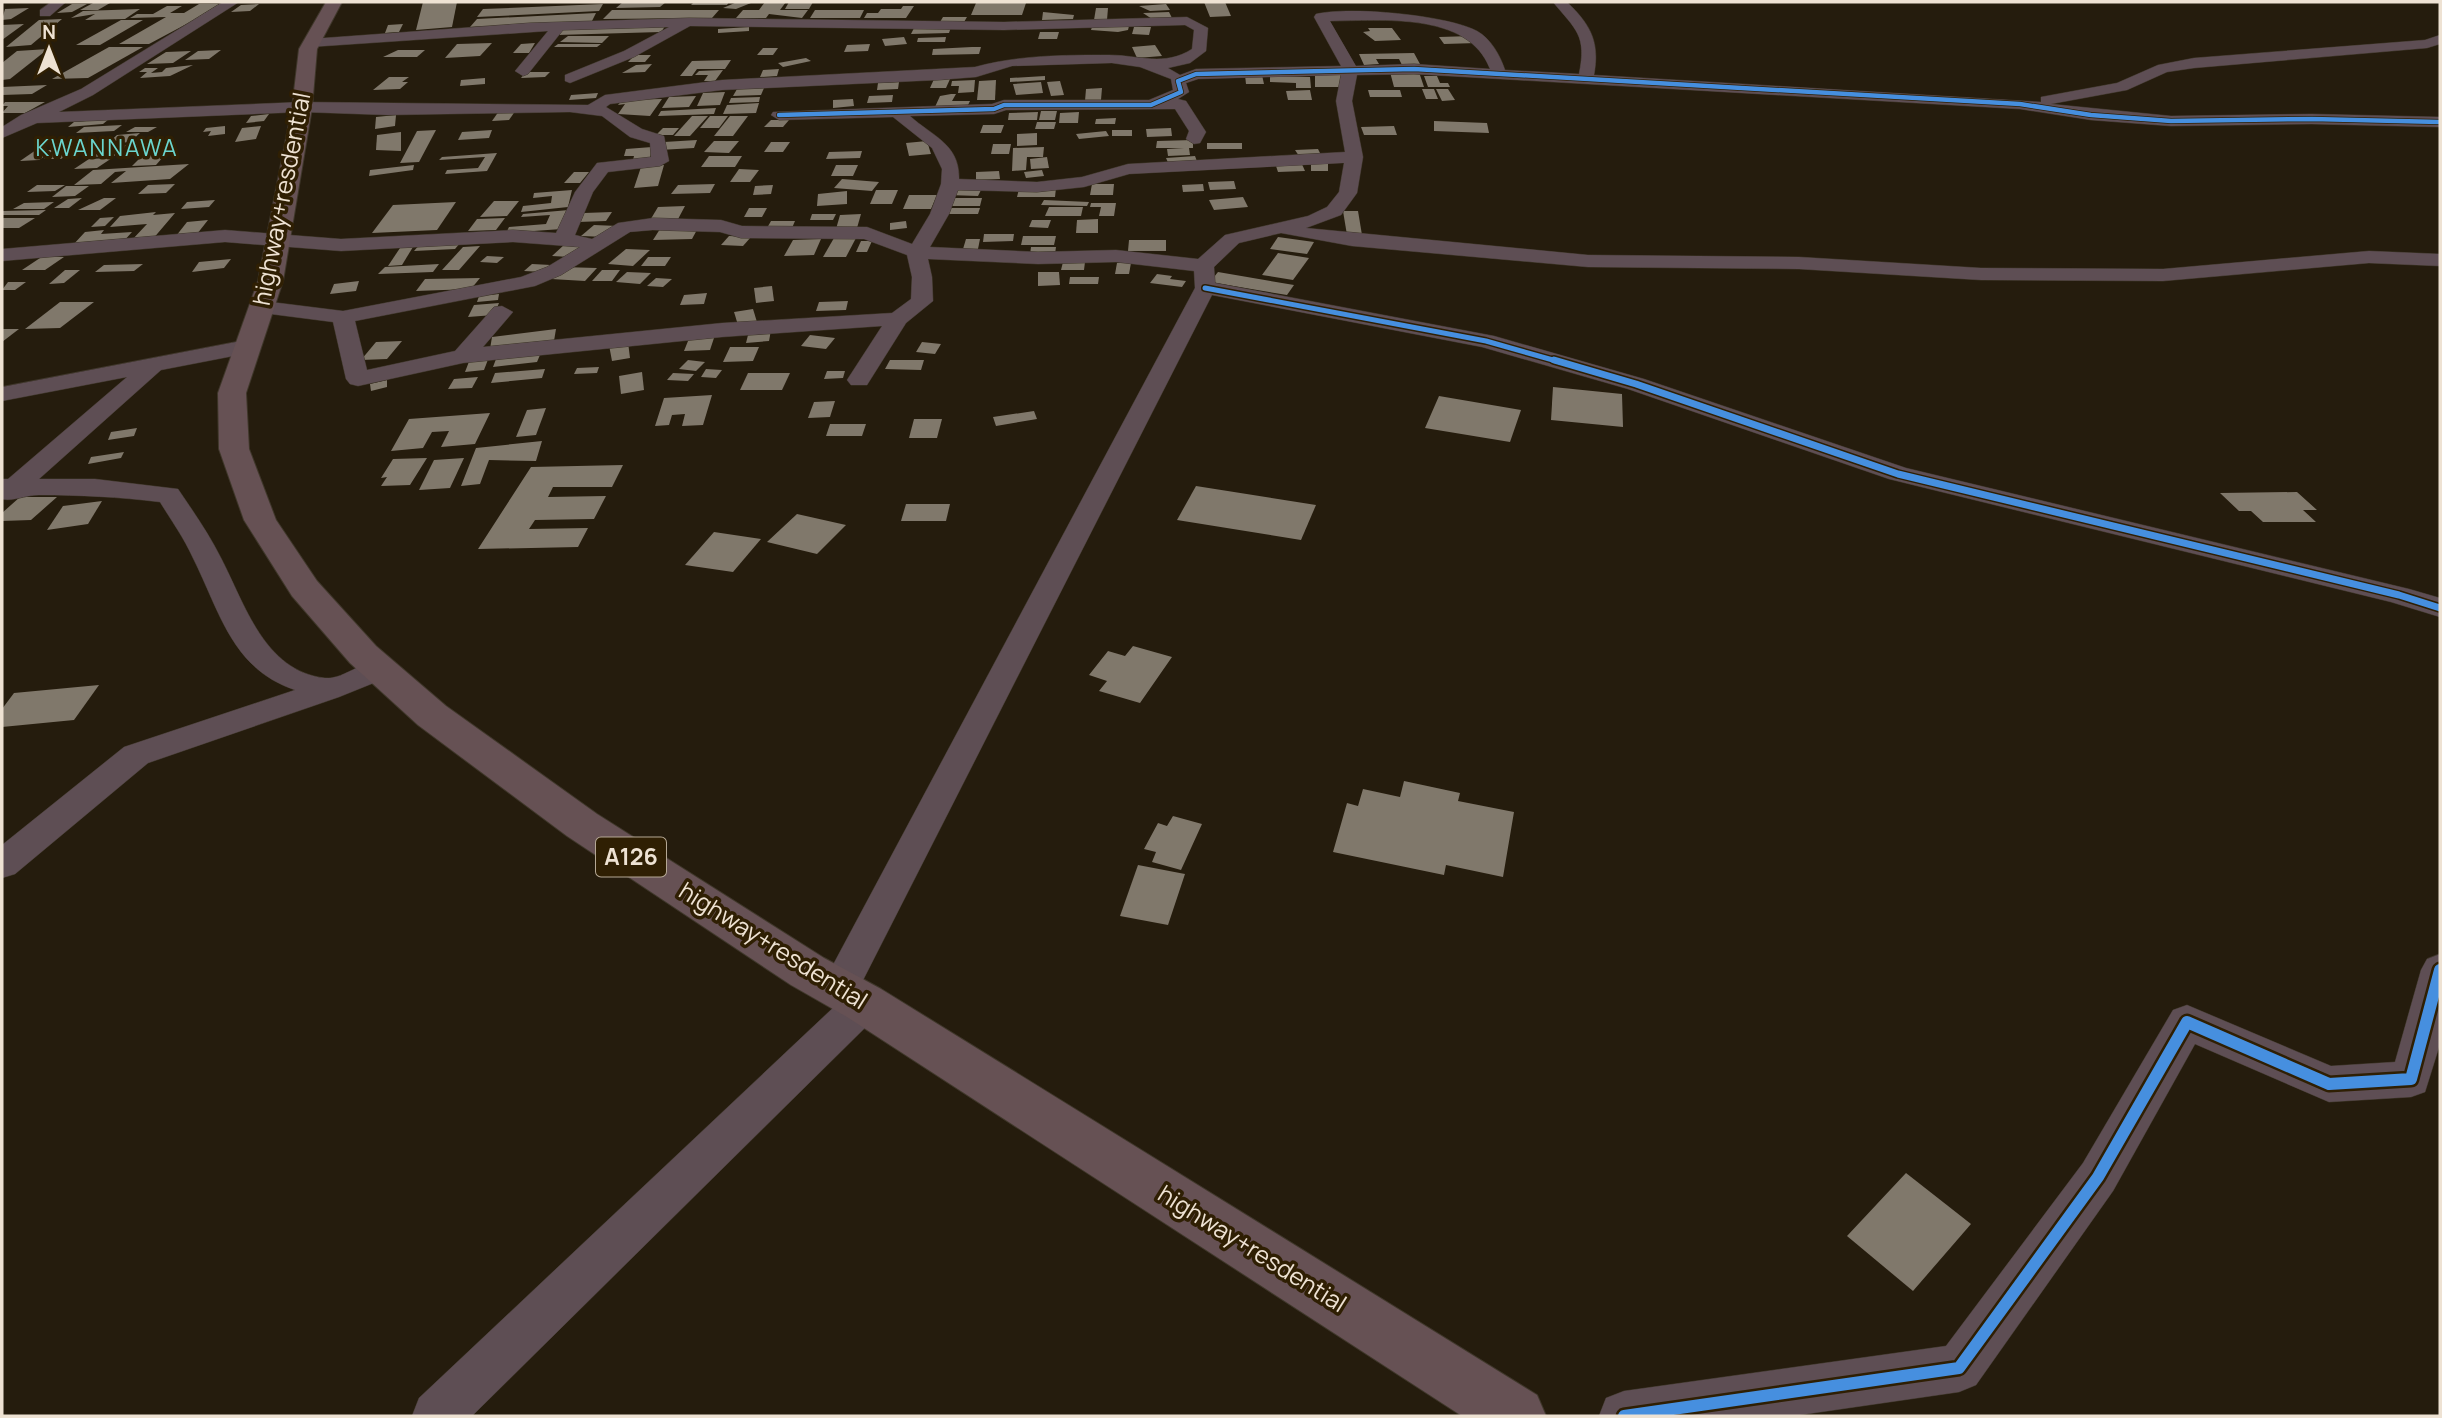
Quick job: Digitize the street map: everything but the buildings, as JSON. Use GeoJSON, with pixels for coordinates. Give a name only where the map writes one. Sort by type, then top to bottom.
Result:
{"type":"FeatureCollection","features":[{"type":"Feature","properties":{"kind":"highway","name":"highway+resdential"},"geometry":{"type":"LineString","coordinates":[[334,2],[310,43],[302,107],[263,307],[229,394],[234,448],[248,498],[281,554],[332,622],[380,669],[495,765],[851,997],[1516,1416]]}},
{"type":"Feature","properties":{"kind":"street"},"geometry":{"type":"LineString","coordinates":[[45,12],[59,2]]}},
{"type":"Feature","properties":{"kind":"street"},"geometry":{"type":"LineString","coordinates":[[2,133],[27,118],[87,92],[232,2]]}},
{"type":"Feature","properties":{"kind":"street"},"geometry":{"type":"LineString","coordinates":[[1560,2],[1584,29],[1590,41],[1592,53],[1586,79]]}},
{"type":"Feature","properties":{"kind":"street"},"geometry":{"type":"LineString","coordinates":[[718,22],[748,7]]}},
{"type":"Feature","properties":{"kind":"street"},"geometry":{"type":"LineString","coordinates":[[310,43],[559,26],[689,22],[1029,31],[1116,15],[1187,21],[1201,28],[1199,51],[1185,60],[1153,66],[1112,59],[1010,62],[976,72],[698,87],[605,100],[594,108]]}},
{"type":"Feature","properties":{"kind":"street"},"geometry":{"type":"LineString","coordinates":[[263,307],[343,317],[528,282],[603,243],[625,227],[653,224],[721,226],[741,232],[866,233],[916,252],[1038,258],[1090,255],[1157,259],[1277,230],[1334,211],[1348,193],[1354,157],[1344,101],[1350,69],[1321,17],[1391,19],[1471,33],[1485,44],[1499,74]]}},
{"type":"Feature","properties":{"kind":"street"},"geometry":{"type":"LineString","coordinates":[[570,78],[629,54],[689,22]]}},
{"type":"Feature","properties":{"kind":"street"},"geometry":{"type":"LineString","coordinates":[[523,71],[559,26]]}},
{"type":"Feature","properties":{"kind":"street"},"geometry":{"type":"LineString","coordinates":[[1010,62],[1029,31]]}},
{"type":"Feature","properties":{"kind":"street"},"geometry":{"type":"LineString","coordinates":[[2020,104],[2120,87],[2163,68],[2194,62],[2379,49],[2427,44],[2440,39]]}},
{"type":"Feature","properties":{"kind":"street"},"geometry":{"type":"LineString","coordinates":[[1185,60],[1220,71]]}},
{"type":"Feature","properties":{"kind":"street"},"geometry":{"type":"LineString","coordinates":[[1151,105],[1181,92],[1178,81],[1153,66]]}},
{"type":"Feature","properties":{"kind":"street"},"geometry":{"type":"LineString","coordinates":[[1178,81],[1196,74],[1220,71],[1350,69],[1499,74],[2020,104],[2091,115],[2171,121],[2312,118],[2440,122]]}},
{"type":"Feature","properties":{"kind":"street"},"geometry":{"type":"LineString","coordinates":[[779,115],[994,109],[1004,105],[1070,103],[1180,104],[1198,132],[1193,136],[1194,139]]}},
{"type":"Feature","properties":{"kind":"street"},"geometry":{"type":"LineString","coordinates":[[27,118],[302,107],[387,110],[594,108],[607,112],[636,133],[658,140],[660,161],[603,167],[582,192],[563,239]]}},
{"type":"Feature","properties":{"kind":"street"},"geometry":{"type":"LineString","coordinates":[[859,380],[898,320],[922,300],[922,277],[916,252],[936,224],[950,184],[950,165],[939,145],[906,125],[896,110]]}},
{"type":"Feature","properties":{"kind":"street"},"geometry":{"type":"LineString","coordinates":[[950,184],[1037,187],[1084,182],[1128,169],[1354,157]]}},
{"type":"Feature","properties":{"kind":"street"},"geometry":{"type":"LineString","coordinates":[[1277,230],[1352,240],[1441,245],[1588,261],[1799,264],[2007,274],[2163,275],[2344,259],[2440,261]]}},
{"type":"Feature","properties":{"kind":"street"},"geometry":{"type":"LineString","coordinates":[[2,255],[225,236],[341,244],[513,236],[603,243]]}},
{"type":"Feature","properties":{"kind":"street"},"geometry":{"type":"LineString","coordinates":[[437,1416],[851,997],[1204,277],[1232,239]]}},
{"type":"Feature","properties":{"kind":"street"},"geometry":{"type":"LineString","coordinates":[[1157,259],[1204,277],[1327,309],[1486,341],[1636,384],[1898,474],[2399,595],[2440,608]]}},
{"type":"Feature","properties":{"kind":"street"},"geometry":{"type":"LineString","coordinates":[[463,356],[502,312]]}},
{"type":"Feature","properties":{"kind":"street"},"geometry":{"type":"LineString","coordinates":[[343,317],[358,379],[463,356],[722,330],[898,320]]}},
{"type":"Feature","properties":{"kind":"street"},"geometry":{"type":"LineString","coordinates":[[2,394],[246,347]]}},
{"type":"Feature","properties":{"kind":"street"},"geometry":{"type":"LineString","coordinates":[[7,490],[153,366]]}},
{"type":"Feature","properties":{"kind":"street"},"geometry":{"type":"LineString","coordinates":[[7,490],[95,486],[169,495],[206,555],[246,641],[283,675],[328,690]]}},
{"type":"Feature","properties":{"kind":"street"},"geometry":{"type":"LineString","coordinates":[[2,864],[136,755],[328,690],[380,669]]}},
{"type":"Feature","properties":{"kind":"street"},"geometry":{"type":"LineString","coordinates":[[1624,1416],[1959,1368],[2098,1177],[2188,1022],[2329,1084],[2411,1079],[2440,970]]}},
{"type":"Feature","properties":{"kind":"cycle path"},"geometry":{"type":"LineString","coordinates":[[779,115],[994,109],[1004,105],[1151,105],[1181,92],[1178,81],[1196,74],[1414,69],[2020,104],[2091,115],[2171,121],[2312,119],[2440,122]]}},
{"type":"Feature","properties":{"kind":"cycle path"},"geometry":{"type":"LineString","coordinates":[[1205,288],[1486,341],[1636,384],[1898,474],[2399,595],[2440,608]]}},
{"type":"Feature","properties":{"kind":"cycle path"},"geometry":{"type":"LineString","coordinates":[[1624,1416],[1959,1368],[2098,1177],[2187,1022],[2329,1084],[2411,1079],[2440,970]]}},
{"type":"Feature","properties":{"kind":"district","name":"KWANNAWA"},"geometry":{"type":"Point","coordinates":[107,148]}}]}
